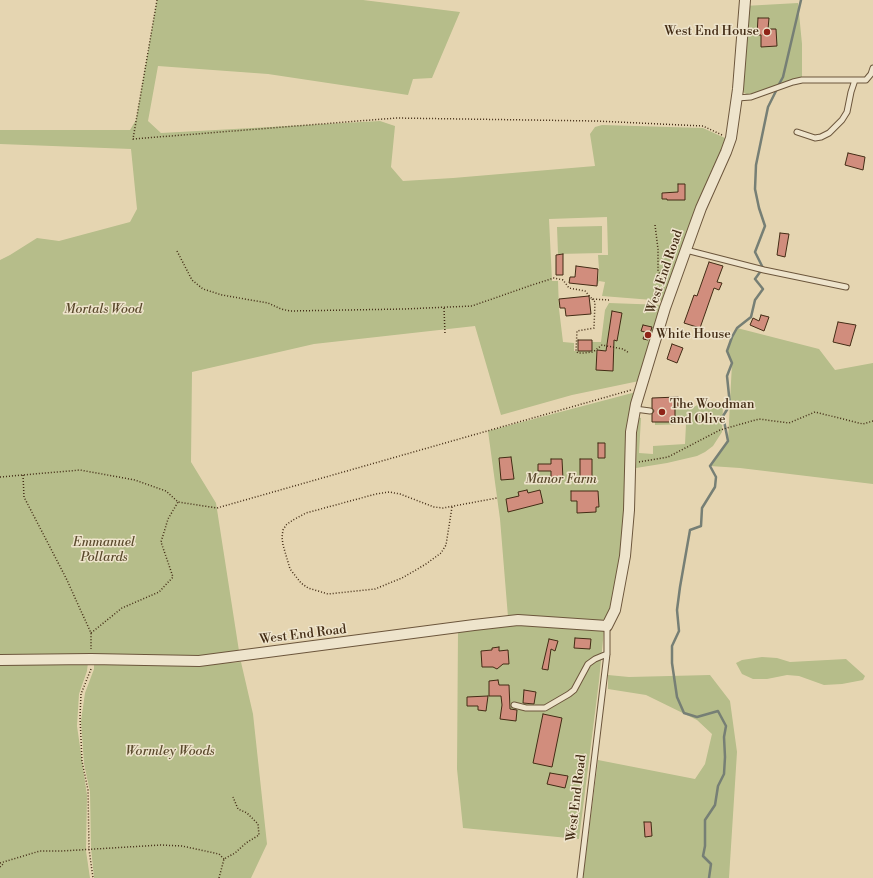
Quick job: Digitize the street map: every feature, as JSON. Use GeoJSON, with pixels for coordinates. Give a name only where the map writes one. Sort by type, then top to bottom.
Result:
{"type":"FeatureCollection","features":[{"type":"Feature","properties":{"kind":"street","name":"West End Road"},"geometry":{"type":"LineString","coordinates":[[0,660],[91,659],[199,661],[518,620],[607,626],[615,610],[625,556],[629,510],[629,464],[634,409],[676,278],[701,208],[731,138],[737,98],[745,0]]}},
{"type":"Feature","properties":{"kind":"lane"},"geometry":{"type":"LineString","coordinates":[[737,98],[751,97],[792,82],[802,80],[866,80],[871,74],[873,68]]}},
{"type":"Feature","properties":{"kind":"lane"},"geometry":{"type":"LineString","coordinates":[[797,132],[815,138],[829,133],[842,120],[846,112],[855,80]]}},
{"type":"Feature","properties":{"kind":"lane"},"geometry":{"type":"LineString","coordinates":[[686,250],[764,270],[846,287]]}},
{"type":"Feature","properties":{"kind":"lane"},"geometry":{"type":"LineString","coordinates":[[634,409],[650,411]]}},
{"type":"Feature","properties":{"kind":"lane","name":"West End Road"},"geometry":{"type":"LineString","coordinates":[[580,878],[607,654],[607,626]]}},
{"type":"Feature","properties":{"kind":"lane"},"geometry":{"type":"LineString","coordinates":[[514,705],[526,708],[545,708],[574,690],[588,664],[607,654]]}},
{"type":"Feature","properties":{"kind":"path"},"geometry":{"type":"LineString","coordinates":[[158,0],[133,140],[396,118],[596,121],[703,126],[731,138]]}},
{"type":"Feature","properties":{"kind":"path"},"geometry":{"type":"LineString","coordinates":[[655,225],[658,249],[657,268],[659,274],[665,278],[676,278]]}},
{"type":"Feature","properties":{"kind":"path"},"geometry":{"type":"LineString","coordinates":[[177,251],[192,280],[203,289],[222,295],[268,303],[290,311],[444,308],[472,306],[554,278],[563,280],[569,288],[584,291],[595,302],[594,328],[576,331],[576,351],[578,353],[593,352],[602,345],[623,349],[629,353]]}},
{"type":"Feature","properties":{"kind":"path"},"geometry":{"type":"LineString","coordinates":[[592,299],[609,300]]}},
{"type":"Feature","properties":{"kind":"path"},"geometry":{"type":"LineString","coordinates":[[444,308],[445,334]]}},
{"type":"Feature","properties":{"kind":"path"},"geometry":{"type":"LineString","coordinates":[[0,477],[80,470],[88,471],[134,480],[166,491],[178,502],[216,508],[640,388]]}},
{"type":"Feature","properties":{"kind":"path"},"geometry":{"type":"LineString","coordinates":[[629,464],[668,457],[725,429],[759,419],[789,423],[815,412],[863,424],[873,421]]}},
{"type":"Feature","properties":{"kind":"path"},"geometry":{"type":"LineString","coordinates":[[23,474],[24,497],[66,578],[91,633],[92,668],[81,694],[80,717],[82,760],[88,790],[89,849],[92,878]]}},
{"type":"Feature","properties":{"kind":"path"},"geometry":{"type":"LineString","coordinates":[[452,507],[446,546],[441,553],[397,580],[375,589],[328,594],[308,588],[301,583],[290,569],[283,546],[283,530],[286,525],[306,513],[376,494],[389,492],[417,500],[434,507],[444,508],[497,498]]}},
{"type":"Feature","properties":{"kind":"path"},"geometry":{"type":"LineString","coordinates":[[91,633],[122,608],[159,592],[173,577],[161,542],[168,519],[178,502]]}},
{"type":"Feature","properties":{"kind":"path"},"geometry":{"type":"LineString","coordinates":[[218,878],[224,860],[246,843],[259,836],[258,824],[247,813],[238,809],[233,797]]}},
{"type":"Feature","properties":{"kind":"path"},"geometry":{"type":"LineString","coordinates":[[0,863],[40,851],[162,845],[182,846],[220,854],[224,860]]}},
{"type":"Feature","properties":{"kind":"path"},"geometry":{"type":"LineString","coordinates":[[0,867],[6,861]]}},
{"type":"Feature","properties":{"kind":"green space"},"geometry":{"type":"Polygon","coordinates":[[[157,0],[363,0],[460,12],[432,78],[413,79],[408,95],[268,74],[158,66],[148,121],[161,133],[380,121],[395,126],[391,167],[403,181],[595,166],[590,134],[595,127],[602,125],[703,128],[725,138],[716,165],[712,169],[692,219],[665,301],[602,296],[605,282],[599,281],[598,284],[593,284],[597,283],[598,281],[598,255],[608,255],[607,217],[549,219],[552,281],[558,281],[559,309],[563,342],[574,343],[574,351],[591,351],[592,342],[601,342],[605,310],[609,303],[664,305],[639,381],[572,395],[501,415],[475,326],[314,344],[192,372],[191,462],[216,503],[239,651],[200,656],[88,654],[0,656],[0,260],[37,238],[59,241],[130,222],[137,209],[131,149],[0,144],[0,130],[130,130],[136,120],[157,0]]]}},
{"type":"Feature","properties":{"kind":"green space"},"geometry":{"type":"Polygon","coordinates":[[[798,3],[802,44],[802,80],[751,97],[738,89],[744,6],[798,3]]]}},
{"type":"Feature","properties":{"kind":"green space"},"geometry":{"type":"Polygon","coordinates":[[[602,226],[602,253],[558,254],[557,227],[602,226]]]}},
{"type":"Feature","properties":{"kind":"green space"},"geometry":{"type":"Polygon","coordinates":[[[737,328],[819,349],[835,370],[873,363],[873,484],[740,468],[710,466],[728,441],[732,363],[727,351],[737,328]]]}},
{"type":"Feature","properties":{"kind":"green space","name":"Manor Farm"},"geometry":{"type":"Polygon","coordinates":[[[636,392],[622,553],[612,611],[607,618],[600,621],[508,617],[500,519],[488,431],[636,392]]]}},
{"type":"Feature","properties":{"kind":"green space"},"geometry":{"type":"Polygon","coordinates":[[[706,400],[723,405],[722,432],[713,446],[697,456],[636,468],[637,417],[641,418],[639,453],[653,454],[653,446],[685,444],[686,424],[655,425],[655,422],[675,422],[671,409],[692,408],[706,400]]]}},
{"type":"Feature","properties":{"kind":"green space"},"geometry":{"type":"Polygon","coordinates":[[[515,625],[604,630],[579,839],[463,828],[457,769],[458,631],[515,625]]]}},
{"type":"Feature","properties":{"kind":"green space"},"geometry":{"type":"Polygon","coordinates":[[[762,657],[777,658],[790,662],[846,659],[865,676],[863,680],[842,684],[824,685],[799,676],[787,675],[767,679],[753,679],[742,674],[736,663],[742,660],[762,657]]]}},
{"type":"Feature","properties":{"kind":"green space"},"geometry":{"type":"Polygon","coordinates":[[[88,662],[87,671],[79,694],[77,726],[87,795],[86,851],[90,878],[0,878],[0,665],[88,662]]]}},
{"type":"Feature","properties":{"kind":"green space","name":"Wormley Woods"},"geometry":{"type":"Polygon","coordinates":[[[241,662],[253,714],[267,844],[251,878],[94,878],[91,848],[90,792],[84,764],[81,721],[85,693],[94,669],[94,663],[200,665],[241,662]]]}},
{"type":"Feature","properties":{"kind":"green space"},"geometry":{"type":"Polygon","coordinates":[[[608,675],[629,677],[710,675],[730,701],[737,752],[729,878],[583,878],[598,760],[695,779],[705,764],[712,734],[697,720],[646,695],[608,689],[608,675]]]}},
{"type":"Feature","properties":{"kind":"building","name":"West End House"},"geometry":{"type":"Polygon","coordinates":[[[758,18],[769,18],[768,29],[776,29],[777,46],[761,47],[761,35],[757,35],[758,18]]]}},
{"type":"Feature","properties":{"kind":"building"},"geometry":{"type":"Polygon","coordinates":[[[848,153],[865,157],[863,170],[845,165],[848,153]]]}},
{"type":"Feature","properties":{"kind":"building"},"geometry":{"type":"Polygon","coordinates":[[[678,184],[685,184],[685,200],[662,199],[662,193],[678,192],[678,184]]]}},
{"type":"Feature","properties":{"kind":"building"},"geometry":{"type":"Polygon","coordinates":[[[780,233],[789,234],[785,257],[777,255],[780,233]]]}},
{"type":"Feature","properties":{"kind":"building"},"geometry":{"type":"Polygon","coordinates":[[[563,254],[563,275],[556,275],[556,255],[563,254]]]}},
{"type":"Feature","properties":{"kind":"building"},"geometry":{"type":"Polygon","coordinates":[[[709,262],[723,266],[717,282],[722,283],[719,290],[714,288],[700,328],[684,323],[694,295],[697,296],[709,262]]]}},
{"type":"Feature","properties":{"kind":"building"},"geometry":{"type":"Polygon","coordinates":[[[576,266],[598,269],[597,286],[569,283],[570,277],[575,277],[576,266]]]}},
{"type":"Feature","properties":{"kind":"building"},"geometry":{"type":"Polygon","coordinates":[[[589,296],[591,314],[566,316],[565,308],[560,308],[559,299],[589,296]]]}},
{"type":"Feature","properties":{"kind":"building"},"geometry":{"type":"Polygon","coordinates":[[[612,311],[622,313],[617,341],[614,340],[613,371],[596,370],[597,350],[606,351],[612,311]]]}},
{"type":"Feature","properties":{"kind":"building"},"geometry":{"type":"Polygon","coordinates":[[[761,315],[769,317],[764,331],[750,325],[753,318],[759,321],[761,315]]]}},
{"type":"Feature","properties":{"kind":"building"},"geometry":{"type":"Polygon","coordinates":[[[838,322],[856,325],[850,346],[833,342],[838,322]]]}},
{"type":"Feature","properties":{"kind":"building","name":"White House"},"geometry":{"type":"Polygon","coordinates":[[[643,325],[652,327],[648,340],[643,339],[645,332],[641,331],[643,325]]]}},
{"type":"Feature","properties":{"kind":"building"},"geometry":{"type":"Polygon","coordinates":[[[578,340],[592,340],[592,351],[578,351],[578,340]]]}},
{"type":"Feature","properties":{"kind":"building"},"geometry":{"type":"Polygon","coordinates":[[[672,344],[683,348],[677,363],[667,359],[672,344]]]}},
{"type":"Feature","properties":{"kind":"building","name":"The Woodman and Olive"},"geometry":{"type":"Polygon","coordinates":[[[678,397],[678,408],[675,408],[675,422],[652,422],[652,414],[654,411],[652,408],[652,398],[678,397]]]}},
{"type":"Feature","properties":{"kind":"building"},"geometry":{"type":"Polygon","coordinates":[[[598,443],[605,443],[605,458],[598,458],[598,443]]]}},
{"type":"Feature","properties":{"kind":"building"},"geometry":{"type":"Polygon","coordinates":[[[511,457],[514,479],[501,480],[499,458],[511,457]]]}},
{"type":"Feature","properties":{"kind":"building"},"geometry":{"type":"Polygon","coordinates":[[[551,459],[562,459],[563,479],[551,479],[551,471],[538,471],[538,464],[551,464],[551,459]]]}},
{"type":"Feature","properties":{"kind":"building"},"geometry":{"type":"Polygon","coordinates":[[[580,459],[592,459],[592,478],[580,478],[580,459]]]}},
{"type":"Feature","properties":{"kind":"building"},"geometry":{"type":"Polygon","coordinates":[[[527,490],[528,493],[540,490],[543,503],[508,512],[506,499],[519,496],[518,492],[527,490]]]}},
{"type":"Feature","properties":{"kind":"building"},"geometry":{"type":"Polygon","coordinates":[[[571,491],[598,491],[599,507],[596,507],[596,512],[577,513],[577,501],[571,501],[571,491]]]}},
{"type":"Feature","properties":{"kind":"building"},"geometry":{"type":"Polygon","coordinates":[[[575,638],[591,639],[590,649],[574,648],[575,638]]]}},
{"type":"Feature","properties":{"kind":"building"},"geometry":{"type":"Polygon","coordinates":[[[549,639],[558,641],[555,651],[551,649],[548,670],[542,669],[549,639]]]}},
{"type":"Feature","properties":{"kind":"building"},"geometry":{"type":"Polygon","coordinates":[[[499,647],[499,651],[508,650],[509,664],[503,664],[497,669],[493,667],[482,667],[481,651],[492,650],[492,648],[499,647]]]}},
{"type":"Feature","properties":{"kind":"building"},"geometry":{"type":"Polygon","coordinates":[[[498,680],[499,685],[509,685],[510,709],[517,710],[516,721],[500,719],[502,705],[501,696],[489,696],[489,681],[498,680]]]}},
{"type":"Feature","properties":{"kind":"building"},"geometry":{"type":"Polygon","coordinates":[[[524,690],[536,692],[534,704],[523,703],[524,690]]]}},
{"type":"Feature","properties":{"kind":"building"},"geometry":{"type":"Polygon","coordinates":[[[488,696],[486,711],[478,710],[478,706],[467,706],[467,697],[488,696]]]}},
{"type":"Feature","properties":{"kind":"building"},"geometry":{"type":"Polygon","coordinates":[[[543,714],[562,718],[552,767],[533,763],[543,714]]]}},
{"type":"Feature","properties":{"kind":"building"},"geometry":{"type":"Polygon","coordinates":[[[550,773],[568,776],[565,788],[547,784],[550,773]]]}},
{"type":"Feature","properties":{"kind":"building"},"geometry":{"type":"Polygon","coordinates":[[[644,822],[651,822],[652,836],[645,837],[644,822]]]}},
{"type":"Feature","properties":{"kind":"waterway"},"geometry":{"type":"LineString","coordinates":[[778,86],[783,77],[801,0]]}},
{"type":"Feature","properties":{"kind":"waterway"},"geometry":{"type":"LineString","coordinates":[[709,878],[711,864],[703,856],[705,846],[705,820],[715,805],[718,786],[724,774],[724,737],[726,726],[718,711],[697,717],[684,713],[677,697],[672,663],[672,646],[679,631],[677,610],[690,530],[701,526],[702,508],[715,487],[716,477],[710,466],[728,441],[723,416],[730,405],[727,376],[732,363],[727,351],[737,328],[751,317],[755,300],[763,289],[755,279],[763,268],[755,252],[765,226],[755,189],[756,165],[768,107],[777,89]]}},
{"type":"Feature","properties":{"kind":"place","name":"West End House"},"geometry":{"type":"Point","coordinates":[767,32]}},
{"type":"Feature","properties":{"kind":"place","name":"White House"},"geometry":{"type":"Point","coordinates":[648,335]}},
{"type":"Feature","properties":{"kind":"place","name":"The Woodman and Olive"},"geometry":{"type":"Point","coordinates":[662,412]}},
{"type":"Feature","properties":{"kind":"park label","name":"Mortals Wood"},"geometry":{"type":"Point","coordinates":[103,310]}},
{"type":"Feature","properties":{"kind":"park label","name":"Emmanuel Pollards"},"geometry":{"type":"Point","coordinates":[104,550]}}]}
